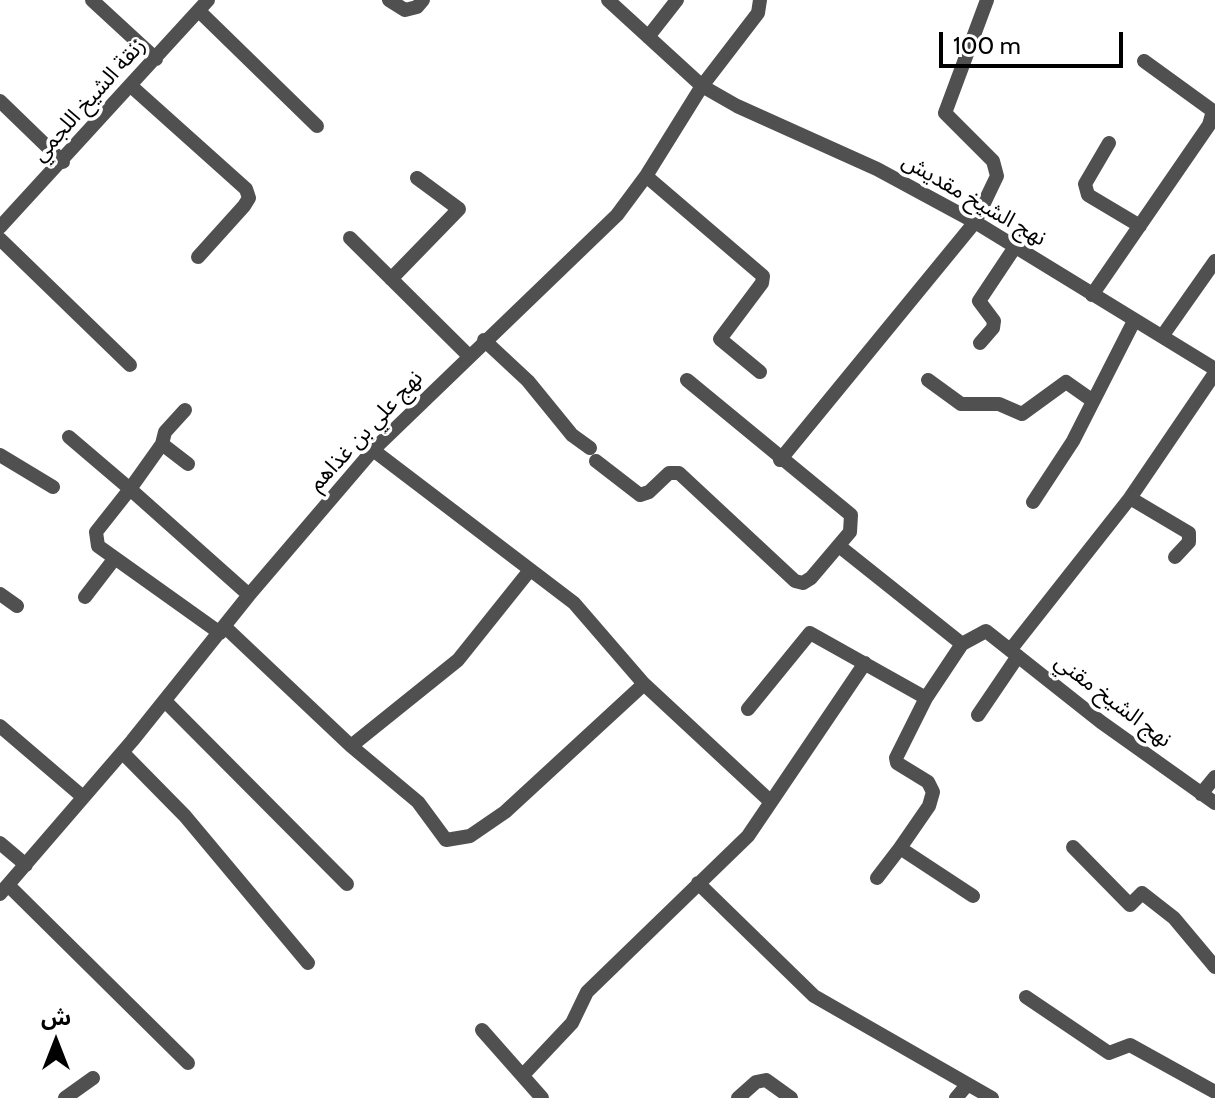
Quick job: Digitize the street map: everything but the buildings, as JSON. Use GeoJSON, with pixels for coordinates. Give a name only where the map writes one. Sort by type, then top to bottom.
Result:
{"type":"FeatureCollection","features":[{"type":"Feature","properties":{"kind":"street"},"geometry":{"type":"LineString","coordinates":[[92,0],[156,59]]}},
{"type":"Feature","properties":{"kind":"street"},"geometry":{"type":"LineString","coordinates":[[389,0],[405,10],[417,7],[423,0]]}},
{"type":"Feature","properties":{"kind":"street","name":"نهج الشيخ مقديش"},"geometry":{"type":"LineString","coordinates":[[608,0],[702,86],[737,106],[877,169],[975,222],[1134,321],[1163,335],[1215,371]]}},
{"type":"Feature","properties":{"kind":"street"},"geometry":{"type":"LineString","coordinates":[[648,37],[677,0]]}},
{"type":"Feature","properties":{"kind":"street","name":"نهج علي بن غذاهم"},"geometry":{"type":"LineString","coordinates":[[4,890],[123,753],[249,595],[373,450],[468,355],[617,215],[646,176],[702,86],[758,13],[760,0]]}},
{"type":"Feature","properties":{"kind":"street"},"geometry":{"type":"LineString","coordinates":[[780,460],[975,222],[997,169],[945,113],[987,0]]}},
{"type":"Feature","properties":{"kind":"street"},"geometry":{"type":"LineString","coordinates":[[203,5],[317,126]]}},
{"type":"Feature","properties":{"kind":"street","name":"زنقة الشيخ اللجمي"},"geometry":{"type":"LineString","coordinates":[[0,227],[63,162],[203,5]]}},
{"type":"Feature","properties":{"kind":"street"},"geometry":{"type":"LineString","coordinates":[[1092,295],[1209,125],[1213,111],[1144,61]]}},
{"type":"Feature","properties":{"kind":"street"},"geometry":{"type":"LineString","coordinates":[[131,86],[246,189],[249,198],[244,206],[198,257]]}},
{"type":"Feature","properties":{"kind":"street"},"geometry":{"type":"LineString","coordinates":[[0,101],[63,162]]}},
{"type":"Feature","properties":{"kind":"street"},"geometry":{"type":"LineString","coordinates":[[1109,143],[1085,184],[1088,195],[1140,226]]}},
{"type":"Feature","properties":{"kind":"street"},"geometry":{"type":"LineString","coordinates":[[646,176],[763,276],[762,283],[720,339],[760,372]]}},
{"type":"Feature","properties":{"kind":"street"},"geometry":{"type":"LineString","coordinates":[[391,279],[459,209],[417,178]]}},
{"type":"Feature","properties":{"kind":"street"},"geometry":{"type":"LineString","coordinates":[[350,238],[468,355]]}},
{"type":"Feature","properties":{"kind":"street"},"geometry":{"type":"LineString","coordinates":[[0,239],[130,365]]}},
{"type":"Feature","properties":{"kind":"street"},"geometry":{"type":"LineString","coordinates":[[980,343],[993,328],[994,321],[979,301],[1015,247]]}},
{"type":"Feature","properties":{"kind":"street"},"geometry":{"type":"LineString","coordinates":[[1163,335],[1215,261]]}},
{"type":"Feature","properties":{"kind":"street"},"geometry":{"type":"LineString","coordinates":[[1033,502],[1093,401],[1134,321]]}},
{"type":"Feature","properties":{"kind":"street"},"geometry":{"type":"LineString","coordinates":[[484,340],[528,381],[572,435],[640,495],[649,492],[669,473],[679,473],[795,581],[808,581],[852,527],[851,515],[780,460],[687,380]]}},
{"type":"Feature","properties":{"kind":"street"},"geometry":{"type":"LineString","coordinates":[[978,715],[1014,653],[1130,498],[1215,371]]}},
{"type":"Feature","properties":{"kind":"street"},"geometry":{"type":"LineString","coordinates":[[928,380],[961,404],[999,404],[1022,414],[1066,382],[1093,401]]}},
{"type":"Feature","properties":{"kind":"street"},"geometry":{"type":"LineString","coordinates":[[185,410],[165,432],[162,444],[96,532],[98,546],[222,630],[418,802],[446,840],[470,836],[505,812],[644,684]]}},
{"type":"Feature","properties":{"kind":"street"},"geometry":{"type":"LineString","coordinates":[[69,437],[249,595]]}},
{"type":"Feature","properties":{"kind":"street"},"geometry":{"type":"LineString","coordinates":[[162,444],[188,464]]}},
{"type":"Feature","properties":{"kind":"street"},"geometry":{"type":"LineString","coordinates":[[373,450],[574,603],[644,684],[771,802]]}},
{"type":"Feature","properties":{"kind":"street"},"geometry":{"type":"LineString","coordinates":[[0,455],[53,487]]}},
{"type":"Feature","properties":{"kind":"street"},"geometry":{"type":"LineString","coordinates":[[1130,498],[1189,533],[1189,542],[1175,557]]}},
{"type":"Feature","properties":{"kind":"street"},"geometry":{"type":"LineString","coordinates":[[839,546],[962,644],[926,698],[896,758],[897,763],[928,782],[933,792],[929,806],[877,878]]}},
{"type":"Feature","properties":{"kind":"street"},"geometry":{"type":"LineString","coordinates":[[85,597],[115,558]]}},
{"type":"Feature","properties":{"kind":"street"},"geometry":{"type":"LineString","coordinates":[[351,746],[458,660],[530,570]]}},
{"type":"Feature","properties":{"kind":"street"},"geometry":{"type":"LineString","coordinates":[[0,594],[17,606]]}},
{"type":"Feature","properties":{"kind":"street","name":"نهج الشيخ مقني"},"geometry":{"type":"LineString","coordinates":[[962,644],[986,631],[1101,722],[1215,803]]}},
{"type":"Feature","properties":{"kind":"street"},"geometry":{"type":"LineString","coordinates":[[748,709],[810,633],[926,698]]}},
{"type":"Feature","properties":{"kind":"street"},"geometry":{"type":"LineString","coordinates":[[523,1075],[572,1023],[587,992],[748,836],[865,663]]}},
{"type":"Feature","properties":{"kind":"street"},"geometry":{"type":"LineString","coordinates":[[165,701],[347,884]]}},
{"type":"Feature","properties":{"kind":"street"},"geometry":{"type":"LineString","coordinates":[[0,726],[83,797]]}},
{"type":"Feature","properties":{"kind":"street"},"geometry":{"type":"LineString","coordinates":[[123,753],[185,816],[308,963]]}},
{"type":"Feature","properties":{"kind":"street"},"geometry":{"type":"LineString","coordinates":[[1201,794],[1215,777]]}},
{"type":"Feature","properties":{"kind":"street"},"geometry":{"type":"LineString","coordinates":[[0,843],[26,865]]}},
{"type":"Feature","properties":{"kind":"street"},"geometry":{"type":"LineString","coordinates":[[1073,847],[1130,905],[1142,893],[1174,918],[1215,967]]}},
{"type":"Feature","properties":{"kind":"street"},"geometry":{"type":"LineString","coordinates":[[900,848],[973,896]]}},
{"type":"Feature","properties":{"kind":"street"},"geometry":{"type":"LineString","coordinates":[[698,883],[814,996],[992,1098]]}},
{"type":"Feature","properties":{"kind":"street"},"geometry":{"type":"LineString","coordinates":[[4,890],[188,1063]]}},
{"type":"Feature","properties":{"kind":"street"},"geometry":{"type":"LineString","coordinates":[[1026,997],[1109,1053],[1130,1045],[1215,1092]]}},
{"type":"Feature","properties":{"kind":"street"},"geometry":{"type":"LineString","coordinates":[[482,1030],[542,1098]]}},
{"type":"Feature","properties":{"kind":"street"},"geometry":{"type":"LineString","coordinates":[[65,1098],[93,1078]]}},
{"type":"Feature","properties":{"kind":"street"},"geometry":{"type":"LineString","coordinates":[[738,1098],[756,1082],[766,1080],[791,1098]]}},
{"type":"Feature","properties":{"kind":"street"},"geometry":{"type":"LineString","coordinates":[[956,1098],[967,1085]]}}]}
